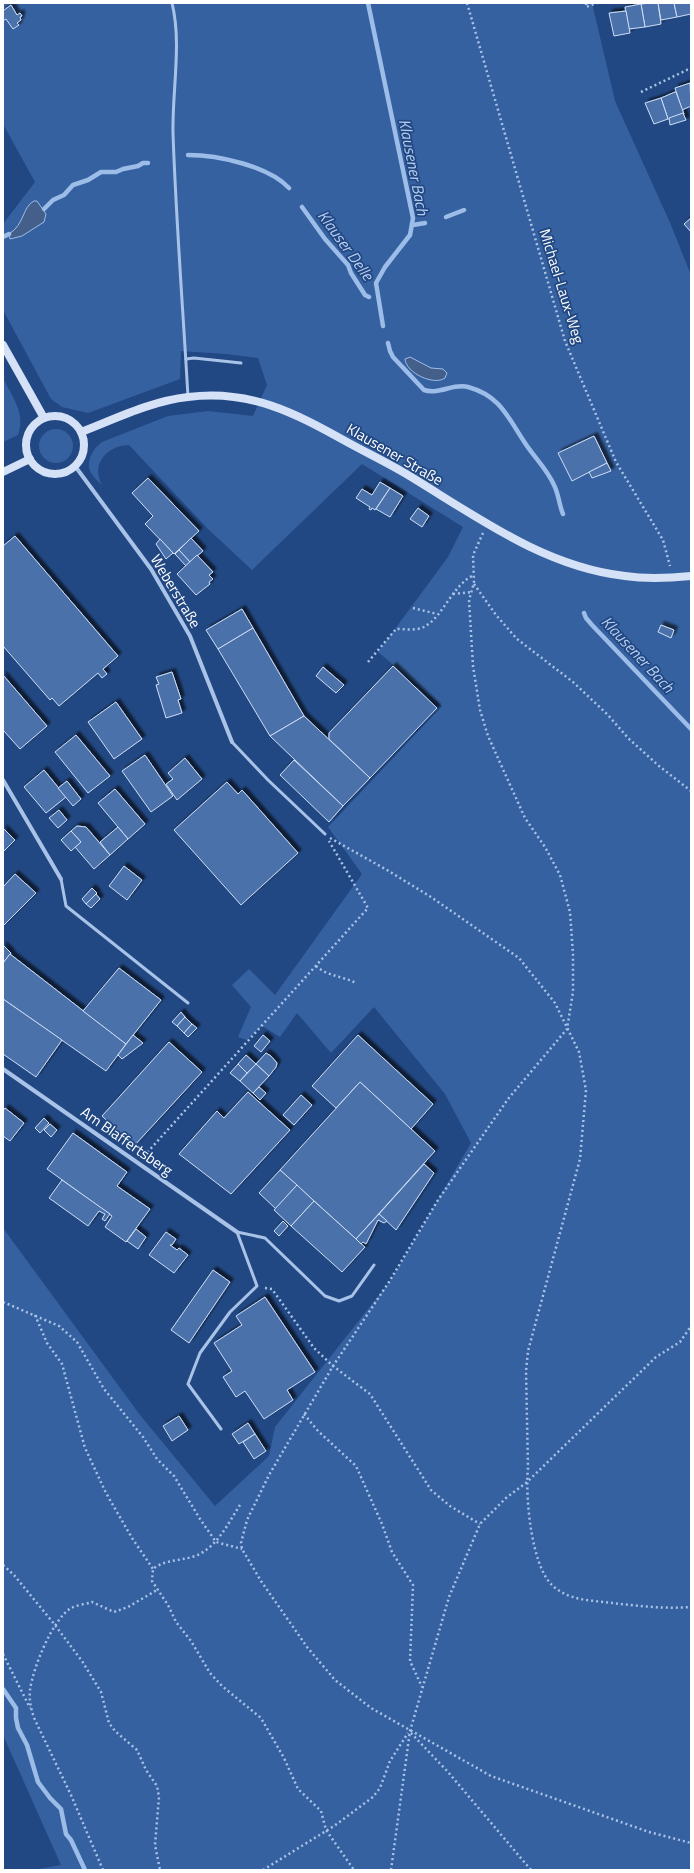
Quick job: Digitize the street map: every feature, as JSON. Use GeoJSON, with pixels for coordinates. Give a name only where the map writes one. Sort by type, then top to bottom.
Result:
{"type":"FeatureCollection","features":[{"type":"Feature","properties":{"kind":"main road"},"geometry":{"type":"LineString","coordinates":[[3,345],[44,418]]}},
{"type":"Feature","properties":{"kind":"main road","name":"Klausener Straße"},"geometry":{"type":"LineString","coordinates":[[81,432],[128,414],[188,397],[223,396],[250,399],[299,416],[406,474],[486,524],[550,556],[599,572],[628,577],[691,576]]}},
{"type":"Feature","properties":{"kind":"main road"},"geometry":{"type":"LineString","coordinates":[[62,416],[73,422],[81,432],[84,441],[84,450],[81,458],[75,466],[62,473],[47,473],[34,465],[30,459],[27,450],[27,440],[30,431],[36,423],[44,418],[62,416]]}},
{"type":"Feature","properties":{"kind":"main road"},"geometry":{"type":"LineString","coordinates":[[3,472],[30,459]]}},
{"type":"Feature","properties":{"kind":"street","name":"Weberstraße"},"geometry":{"type":"LineString","coordinates":[[75,466],[151,569],[190,636],[232,742]]}},
{"type":"Feature","properties":{"kind":"street"},"geometry":{"type":"LineString","coordinates":[[3,780],[61,879]]}},
{"type":"Feature","properties":{"kind":"street","name":"Am Blaffertsberg"},"geometry":{"type":"LineString","coordinates":[[3,1069],[238,1232]]}},
{"type":"Feature","properties":{"kind":"lane"},"geometry":{"type":"LineString","coordinates":[[172,3],[175,13],[176,50],[173,132],[188,397]]}},
{"type":"Feature","properties":{"kind":"lane"},"geometry":{"type":"LineString","coordinates":[[186,359],[194,358],[241,363]]}},
{"type":"Feature","properties":{"kind":"lane"},"geometry":{"type":"LineString","coordinates":[[232,742],[268,780],[325,834]]}},
{"type":"Feature","properties":{"kind":"lane"},"geometry":{"type":"LineString","coordinates":[[61,879],[66,906],[188,1003]]}},
{"type":"Feature","properties":{"kind":"lane"},"geometry":{"type":"LineString","coordinates":[[238,1232],[265,1238],[325,1296],[340,1301],[352,1296],[374,1265]]}},
{"type":"Feature","properties":{"kind":"lane"},"geometry":{"type":"LineString","coordinates":[[221,1429],[188,1384],[200,1353],[230,1312],[257,1286],[238,1232]]}},
{"type":"Feature","properties":{"kind":"path","name":"Michael-Laux-Weg"},"geometry":{"type":"LineString","coordinates":[[467,3],[565,341],[616,462],[663,540],[669,562]]}},
{"type":"Feature","properties":{"kind":"path"},"geometry":{"type":"LineString","coordinates":[[586,3],[586,6],[597,3]]}},
{"type":"Feature","properties":{"kind":"path"},"geometry":{"type":"LineString","coordinates":[[641,92],[691,68]]}},
{"type":"Feature","properties":{"kind":"path"},"geometry":{"type":"LineString","coordinates":[[486,524],[474,555],[474,583],[469,600],[473,666],[480,710],[488,736],[525,818],[545,847],[560,875],[570,912],[574,982],[566,1029],[508,1099],[465,1160],[438,1200],[389,1282],[333,1366],[269,1475],[247,1520],[242,1536],[242,1549],[261,1580],[307,1647],[335,1680],[370,1708],[491,1776],[649,1832],[691,1843]]}},
{"type":"Feature","properties":{"kind":"path"},"geometry":{"type":"LineString","coordinates":[[368,662],[396,629],[424,627],[437,614],[466,578],[474,575]]}},
{"type":"Feature","properties":{"kind":"path"},"geometry":{"type":"LineString","coordinates":[[474,583],[496,615],[517,639],[573,682],[658,766],[691,791]]}},
{"type":"Feature","properties":{"kind":"path"},"geometry":{"type":"LineString","coordinates":[[453,594],[472,592]]}},
{"type":"Feature","properties":{"kind":"path"},"geometry":{"type":"LineString","coordinates":[[413,608],[437,614]]}},
{"type":"Feature","properties":{"kind":"path"},"geometry":{"type":"LineString","coordinates":[[325,834],[342,846],[388,870],[431,897],[519,958],[555,1003],[563,1017],[566,1029],[579,1052],[582,1065],[586,1090],[585,1119],[580,1159],[528,1351],[526,1372],[528,1468],[526,1483],[531,1531],[545,1577],[556,1588],[573,1597],[637,1606],[678,1608],[691,1607]]}},
{"type":"Feature","properties":{"kind":"path"},"geometry":{"type":"LineString","coordinates":[[137,1163],[368,908],[325,834]]}},
{"type":"Feature","properties":{"kind":"path"},"geometry":{"type":"LineString","coordinates":[[316,966],[324,973],[344,977],[356,983]]}},
{"type":"Feature","properties":{"kind":"path"},"geometry":{"type":"LineString","coordinates":[[257,1286],[272,1289],[314,1348],[333,1366],[370,1394],[431,1490],[450,1506],[480,1524]]}},
{"type":"Feature","properties":{"kind":"path"},"geometry":{"type":"LineString","coordinates":[[3,1302],[59,1326],[77,1342],[104,1388],[143,1437],[157,1459],[174,1476],[216,1542],[242,1549]]}},
{"type":"Feature","properties":{"kind":"path"},"geometry":{"type":"LineString","coordinates":[[35,1315],[47,1343],[62,1364],[85,1448],[103,1486],[132,1538],[153,1568],[152,1581],[210,1673],[222,1686],[261,1718],[284,1758],[298,1789],[321,1812],[326,1830],[354,1870]]}},
{"type":"Feature","properties":{"kind":"path"},"geometry":{"type":"LineString","coordinates":[[391,1870],[410,1731],[449,1597],[480,1524],[506,1498],[526,1483],[656,1358],[680,1342],[691,1326]]}},
{"type":"Feature","properties":{"kind":"path"},"geometry":{"type":"LineString","coordinates":[[304,1414],[318,1431],[356,1466],[382,1524],[392,1552],[413,1585],[410,1661],[422,1687]]}},
{"type":"Feature","properties":{"kind":"path"},"geometry":{"type":"LineString","coordinates":[[153,1568],[160,1563],[193,1556],[209,1549],[216,1542],[240,1505]]}},
{"type":"Feature","properties":{"kind":"path"},"geometry":{"type":"LineString","coordinates":[[3,1565],[14,1575],[55,1625],[101,1692],[109,1723],[115,1731],[137,1750],[146,1770],[158,1786],[160,1797],[155,1845],[160,1870]]}},
{"type":"Feature","properties":{"kind":"path"},"geometry":{"type":"LineString","coordinates":[[30,1708],[30,1690],[36,1666],[55,1625],[71,1609],[92,1602],[114,1612],[128,1607],[158,1590]]}},
{"type":"Feature","properties":{"kind":"path"},"geometry":{"type":"LineString","coordinates":[[3,1654],[30,1708],[44,1742],[71,1795],[103,1870]]}},
{"type":"Feature","properties":{"kind":"path"},"geometry":{"type":"LineString","coordinates":[[263,1870],[334,1826],[373,1797],[380,1788],[390,1761],[410,1731]]}},
{"type":"Feature","properties":{"kind":"path"},"geometry":{"type":"LineString","coordinates":[[410,1731],[448,1772],[531,1870]]}},
{"type":"Feature","properties":{"kind":"shaded area"},"geometry":{"type":"Polygon","coordinates":[[[3,3],[592,3],[615,101],[671,225],[691,275],[691,1870],[33,1870],[61,1865],[3,1735],[3,1228],[140,1415],[215,1506],[269,1456],[275,1427],[391,1280],[471,1143],[445,1094],[374,1007],[331,1053],[297,1013],[280,1037],[262,1026],[247,1040],[238,1037],[251,1007],[232,985],[249,969],[275,995],[362,874],[328,827],[442,706],[378,652],[448,557],[463,527],[362,464],[252,570],[208,529],[129,445],[114,448],[103,457],[98,470],[102,485],[94,478],[89,469],[89,460],[93,452],[102,442],[168,416],[208,411],[253,416],[267,385],[258,358],[181,351],[180,379],[88,413],[62,407],[51,399],[3,310],[3,224],[35,182],[3,124],[3,3]]]}},
{"type":"Feature","properties":{"kind":"shaded area"},"geometry":{"type":"Polygon","coordinates":[[[34,201],[37,201],[46,214],[44,222],[22,236],[10,239],[9,234],[21,221],[27,207],[34,201]]]}},
{"type":"Feature","properties":{"kind":"shaded area"},"geometry":{"type":"Polygon","coordinates":[[[410,357],[431,368],[443,369],[447,373],[445,378],[434,380],[421,377],[410,369],[407,364],[405,359],[410,357]]]}},
{"type":"Feature","properties":{"kind":"shaded area"},"geometry":{"type":"Polygon","coordinates":[[[3,378],[17,405],[20,427],[18,435],[3,442],[3,378]]]}},
{"type":"Feature","properties":{"kind":"shaded area"},"geometry":{"type":"Polygon","coordinates":[[[53,429],[59,429],[63,430],[70,436],[73,446],[72,453],[66,460],[59,463],[53,463],[49,462],[42,456],[39,449],[39,443],[40,439],[46,432],[53,429]]]}},
{"type":"Feature","properties":{"kind":"building"},"geometry":{"type":"Polygon","coordinates":[[[658,3],[661,24],[645,27],[641,4],[658,3]]]}},
{"type":"Feature","properties":{"kind":"building"},"geometry":{"type":"Polygon","coordinates":[[[658,3],[674,3],[677,17],[661,20],[658,3]]]}},
{"type":"Feature","properties":{"kind":"building"},"geometry":{"type":"Polygon","coordinates":[[[674,3],[691,3],[691,14],[677,17],[674,3]]]}},
{"type":"Feature","properties":{"kind":"building"},"geometry":{"type":"Polygon","coordinates":[[[641,4],[645,27],[629,29],[625,7],[641,4]]]}},
{"type":"Feature","properties":{"kind":"building"},"geometry":{"type":"Polygon","coordinates":[[[11,5],[17,15],[20,13],[22,16],[20,17],[21,20],[17,23],[19,25],[13,29],[6,19],[3,21],[3,11],[11,5]]]}},
{"type":"Feature","properties":{"kind":"building"},"geometry":{"type":"Polygon","coordinates":[[[626,11],[630,33],[614,36],[609,13],[626,11]]]}},
{"type":"Feature","properties":{"kind":"building"},"geometry":{"type":"Polygon","coordinates":[[[690,83],[691,106],[682,110],[675,88],[690,83]]]}},
{"type":"Feature","properties":{"kind":"building"},"geometry":{"type":"Polygon","coordinates":[[[675,92],[684,114],[668,119],[661,98],[675,92]]]}},
{"type":"Feature","properties":{"kind":"building"},"geometry":{"type":"Polygon","coordinates":[[[661,98],[668,119],[654,124],[645,103],[661,98]]]}},
{"type":"Feature","properties":{"kind":"building"},"geometry":{"type":"Polygon","coordinates":[[[683,113],[686,120],[670,125],[669,118],[683,113]]]}},
{"type":"Feature","properties":{"kind":"building"},"geometry":{"type":"Polygon","coordinates":[[[691,218],[691,232],[684,224],[691,218]]]}},
{"type":"Feature","properties":{"kind":"building"},"geometry":{"type":"Polygon","coordinates":[[[594,436],[607,463],[572,481],[558,453],[594,436]]]}},
{"type":"Feature","properties":{"kind":"building"},"geometry":{"type":"Polygon","coordinates":[[[607,463],[611,471],[592,478],[589,472],[607,463]]]}},
{"type":"Feature","properties":{"kind":"building"},"geometry":{"type":"Polygon","coordinates":[[[148,478],[199,531],[174,554],[145,524],[153,516],[132,493],[148,478]]]}},
{"type":"Feature","properties":{"kind":"building"},"geometry":{"type":"Polygon","coordinates":[[[380,482],[390,488],[375,510],[372,508],[371,510],[369,509],[370,507],[356,498],[362,489],[372,495],[380,482]]]}},
{"type":"Feature","properties":{"kind":"building"},"geometry":{"type":"Polygon","coordinates":[[[390,488],[403,496],[390,517],[376,509],[390,488]]]}},
{"type":"Feature","properties":{"kind":"building"},"geometry":{"type":"Polygon","coordinates":[[[418,508],[429,516],[422,527],[410,519],[418,508]]]}},
{"type":"Feature","properties":{"kind":"building"},"geometry":{"type":"Polygon","coordinates":[[[15,536],[118,656],[103,669],[107,674],[102,678],[98,673],[59,706],[52,698],[50,700],[3,646],[3,546],[15,536]]]}},
{"type":"Feature","properties":{"kind":"building"},"geometry":{"type":"Polygon","coordinates":[[[191,538],[203,551],[190,562],[179,550],[191,538]]]}},
{"type":"Feature","properties":{"kind":"building"},"geometry":{"type":"Polygon","coordinates":[[[160,539],[173,553],[166,559],[156,544],[160,539]]]}},
{"type":"Feature","properties":{"kind":"building"},"geometry":{"type":"Polygon","coordinates":[[[179,550],[190,562],[186,566],[175,554],[179,550]]]}},
{"type":"Feature","properties":{"kind":"building"},"geometry":{"type":"Polygon","coordinates":[[[197,555],[213,572],[209,575],[213,579],[209,582],[210,584],[196,595],[177,574],[197,555]]]}},
{"type":"Feature","properties":{"kind":"building"},"geometry":{"type":"Polygon","coordinates":[[[242,609],[253,628],[218,649],[206,630],[242,609]]]}},
{"type":"Feature","properties":{"kind":"building"},"geometry":{"type":"Polygon","coordinates":[[[661,625],[674,630],[671,638],[658,632],[661,625]]]}},
{"type":"Feature","properties":{"kind":"building"},"geometry":{"type":"Polygon","coordinates":[[[253,628],[304,716],[270,736],[218,649],[253,628]]]}},
{"type":"Feature","properties":{"kind":"building"},"geometry":{"type":"Polygon","coordinates":[[[393,666],[437,708],[370,778],[329,739],[329,733],[393,666]]]}},
{"type":"Feature","properties":{"kind":"building"},"geometry":{"type":"Polygon","coordinates":[[[323,667],[344,685],[336,693],[316,676],[323,667]]]}},
{"type":"Feature","properties":{"kind":"building"},"geometry":{"type":"Polygon","coordinates":[[[172,672],[181,699],[178,700],[182,713],[166,718],[156,685],[159,684],[156,677],[172,672]]]}},
{"type":"Feature","properties":{"kind":"building"},"geometry":{"type":"Polygon","coordinates":[[[3,675],[47,726],[20,749],[3,730],[3,675]]]}},
{"type":"Feature","properties":{"kind":"building"},"geometry":{"type":"Polygon","coordinates":[[[116,702],[142,739],[114,759],[88,722],[116,702]]]}},
{"type":"Feature","properties":{"kind":"building"},"geometry":{"type":"Polygon","coordinates":[[[304,716],[370,778],[343,806],[270,736],[304,716]]]}},
{"type":"Feature","properties":{"kind":"building"},"geometry":{"type":"Polygon","coordinates":[[[76,735],[110,776],[88,793],[55,752],[76,735]]]}},
{"type":"Feature","properties":{"kind":"building"},"geometry":{"type":"Polygon","coordinates":[[[145,755],[173,796],[151,812],[122,771],[145,755]]]}},
{"type":"Feature","properties":{"kind":"building"},"geometry":{"type":"Polygon","coordinates":[[[185,758],[202,779],[177,800],[166,784],[173,779],[168,773],[185,758]]]}},
{"type":"Feature","properties":{"kind":"building"},"geometry":{"type":"Polygon","coordinates":[[[294,760],[343,806],[329,822],[280,775],[294,760]]]}},
{"type":"Feature","properties":{"kind":"building"},"geometry":{"type":"Polygon","coordinates":[[[44,770],[66,797],[46,813],[24,787],[44,770]]]}},
{"type":"Feature","properties":{"kind":"building"},"geometry":{"type":"Polygon","coordinates":[[[67,781],[81,799],[73,806],[58,788],[67,781]]]}},
{"type":"Feature","properties":{"kind":"building"},"geometry":{"type":"Polygon","coordinates":[[[227,782],[238,794],[242,790],[298,853],[241,905],[174,830],[227,782]]]}},
{"type":"Feature","properties":{"kind":"building"},"geometry":{"type":"Polygon","coordinates":[[[115,789],[145,824],[128,839],[98,803],[115,789]]]}},
{"type":"Feature","properties":{"kind":"building"},"geometry":{"type":"Polygon","coordinates":[[[59,810],[67,820],[58,828],[49,818],[59,810]]]}},
{"type":"Feature","properties":{"kind":"building"},"geometry":{"type":"Polygon","coordinates":[[[77,826],[86,827],[110,855],[94,869],[75,847],[81,842],[71,831],[77,826]]]}},
{"type":"Feature","properties":{"kind":"building"},"geometry":{"type":"Polygon","coordinates":[[[118,827],[128,839],[110,855],[100,842],[118,827]]]}},
{"type":"Feature","properties":{"kind":"building"},"geometry":{"type":"Polygon","coordinates":[[[3,828],[15,840],[3,852],[3,828]]]}},
{"type":"Feature","properties":{"kind":"building"},"geometry":{"type":"Polygon","coordinates":[[[71,831],[81,842],[71,851],[61,840],[71,831]]]}},
{"type":"Feature","properties":{"kind":"building"},"geometry":{"type":"Polygon","coordinates":[[[124,866],[142,880],[127,900],[109,886],[124,866]]]}},
{"type":"Feature","properties":{"kind":"building"},"geometry":{"type":"Polygon","coordinates":[[[15,874],[36,893],[3,926],[3,887],[15,874]]]}},
{"type":"Feature","properties":{"kind":"building"},"geometry":{"type":"Polygon","coordinates":[[[92,888],[97,893],[86,904],[82,899],[92,888]]]}},
{"type":"Feature","properties":{"kind":"building"},"geometry":{"type":"Polygon","coordinates":[[[96,894],[100,899],[91,908],[86,904],[96,894]]]}},
{"type":"Feature","properties":{"kind":"building"},"geometry":{"type":"Polygon","coordinates":[[[3,945],[11,953],[3,963],[3,945]]]}},
{"type":"Feature","properties":{"kind":"building"},"geometry":{"type":"Polygon","coordinates":[[[10,954],[126,1044],[106,1071],[3,999],[3,963],[10,954]]]}},
{"type":"Feature","properties":{"kind":"building"},"geometry":{"type":"Polygon","coordinates":[[[119,968],[161,1000],[126,1044],[83,1011],[119,968]]]}},
{"type":"Feature","properties":{"kind":"building"},"geometry":{"type":"Polygon","coordinates":[[[3,999],[62,1040],[36,1077],[3,1054],[3,999]]]}},
{"type":"Feature","properties":{"kind":"building"},"geometry":{"type":"Polygon","coordinates":[[[181,1012],[185,1017],[177,1026],[172,1022],[181,1012]]]}},
{"type":"Feature","properties":{"kind":"building"},"geometry":{"type":"Polygon","coordinates":[[[185,1017],[192,1024],[184,1033],[177,1026],[185,1017]]]}},
{"type":"Feature","properties":{"kind":"building"},"geometry":{"type":"Polygon","coordinates":[[[192,1024],[197,1028],[188,1037],[184,1033],[192,1024]]]}},
{"type":"Feature","properties":{"kind":"building"},"geometry":{"type":"Polygon","coordinates":[[[133,1035],[143,1043],[122,1059],[118,1055],[133,1035]]]}},
{"type":"Feature","properties":{"kind":"building"},"geometry":{"type":"Polygon","coordinates":[[[263,1035],[270,1041],[261,1052],[254,1046],[263,1035]]]}},
{"type":"Feature","properties":{"kind":"building"},"geometry":{"type":"Polygon","coordinates":[[[358,1035],[433,1104],[411,1129],[360,1082],[336,1108],[312,1086],[358,1035]]]}},
{"type":"Feature","properties":{"kind":"building"},"geometry":{"type":"Polygon","coordinates":[[[169,1042],[202,1072],[134,1146],[102,1116],[169,1042]]]}},
{"type":"Feature","properties":{"kind":"building"},"geometry":{"type":"Polygon","coordinates":[[[266,1053],[277,1063],[276,1067],[269,1076],[256,1064],[266,1053]]]}},
{"type":"Feature","properties":{"kind":"building"},"geometry":{"type":"Polygon","coordinates":[[[246,1055],[256,1064],[247,1073],[238,1064],[246,1055]]]}},
{"type":"Feature","properties":{"kind":"building"},"geometry":{"type":"Polygon","coordinates":[[[238,1064],[247,1073],[240,1081],[230,1073],[238,1064]]]}},
{"type":"Feature","properties":{"kind":"building"},"geometry":{"type":"Polygon","coordinates":[[[256,1064],[269,1076],[253,1093],[240,1081],[256,1064]]]}},
{"type":"Feature","properties":{"kind":"building"},"geometry":{"type":"Polygon","coordinates":[[[360,1082],[435,1151],[356,1239],[280,1170],[360,1082]]]}},
{"type":"Feature","properties":{"kind":"building"},"geometry":{"type":"Polygon","coordinates":[[[259,1087],[266,1093],[260,1100],[253,1093],[259,1087]]]}},
{"type":"Feature","properties":{"kind":"building"},"geometry":{"type":"Polygon","coordinates":[[[248,1092],[290,1130],[231,1194],[179,1154],[217,1111],[224,1118],[248,1092]]]}},
{"type":"Feature","properties":{"kind":"building"},"geometry":{"type":"Polygon","coordinates":[[[301,1095],[312,1105],[294,1125],[283,1115],[301,1095]]]}},
{"type":"Feature","properties":{"kind":"building"},"geometry":{"type":"Polygon","coordinates":[[[5,1108],[24,1123],[10,1141],[3,1136],[3,1111],[5,1108]]]}},
{"type":"Feature","properties":{"kind":"building"},"geometry":{"type":"Polygon","coordinates":[[[44,1118],[49,1123],[40,1133],[35,1128],[44,1118]]]}},
{"type":"Feature","properties":{"kind":"building"},"geometry":{"type":"Polygon","coordinates":[[[50,1124],[57,1130],[51,1137],[44,1130],[50,1124]]]}},
{"type":"Feature","properties":{"kind":"building"},"geometry":{"type":"Polygon","coordinates":[[[73,1133],[127,1172],[117,1186],[150,1209],[126,1242],[105,1227],[112,1216],[47,1169],[73,1133]]]}},
{"type":"Feature","properties":{"kind":"building"},"geometry":{"type":"Polygon","coordinates":[[[424,1164],[434,1173],[396,1230],[379,1214],[424,1164]]]}},
{"type":"Feature","properties":{"kind":"building"},"geometry":{"type":"Polygon","coordinates":[[[280,1170],[297,1185],[276,1209],[259,1193],[280,1170]]]}},
{"type":"Feature","properties":{"kind":"building"},"geometry":{"type":"Polygon","coordinates":[[[62,1180],[110,1214],[105,1221],[102,1219],[105,1214],[99,1211],[88,1226],[49,1198],[62,1180]]]}},
{"type":"Feature","properties":{"kind":"building"},"geometry":{"type":"Polygon","coordinates":[[[297,1185],[314,1201],[291,1226],[274,1210],[297,1185]]]}},
{"type":"Feature","properties":{"kind":"building"},"geometry":{"type":"Polygon","coordinates":[[[314,1201],[365,1247],[342,1272],[291,1226],[314,1201]]]}},
{"type":"Feature","properties":{"kind":"building"},"geometry":{"type":"Polygon","coordinates":[[[379,1214],[387,1221],[384,1223],[378,1220],[366,1244],[363,1242],[361,1244],[356,1239],[379,1214]]]}},
{"type":"Feature","properties":{"kind":"building"},"geometry":{"type":"Polygon","coordinates":[[[283,1221],[288,1226],[279,1236],[274,1231],[283,1221]]]}},
{"type":"Feature","properties":{"kind":"building"},"geometry":{"type":"Polygon","coordinates":[[[136,1229],[146,1237],[138,1249],[127,1241],[136,1229]]]}},
{"type":"Feature","properties":{"kind":"building"},"geometry":{"type":"Polygon","coordinates":[[[166,1232],[176,1239],[172,1245],[170,1245],[177,1250],[179,1248],[188,1255],[174,1273],[149,1255],[166,1232]]]}},
{"type":"Feature","properties":{"kind":"building"},"geometry":{"type":"Polygon","coordinates":[[[213,1270],[230,1282],[189,1343],[171,1330],[213,1270]]]}},
{"type":"Feature","properties":{"kind":"building"},"geometry":{"type":"Polygon","coordinates":[[[265,1297],[315,1372],[287,1390],[293,1400],[264,1419],[245,1391],[236,1397],[223,1377],[232,1371],[214,1343],[242,1325],[236,1316],[265,1297]]]}},
{"type":"Feature","properties":{"kind":"building"},"geometry":{"type":"Polygon","coordinates":[[[179,1416],[188,1430],[172,1441],[163,1426],[179,1416]]]}},
{"type":"Feature","properties":{"kind":"building"},"geometry":{"type":"Polygon","coordinates":[[[248,1423],[255,1434],[239,1444],[232,1434],[248,1423]]]}},
{"type":"Feature","properties":{"kind":"building"},"geometry":{"type":"Polygon","coordinates":[[[255,1434],[266,1451],[254,1459],[243,1442],[255,1434]]]}},
{"type":"Feature","properties":{"kind":"waterway","name":"Klausener Bach"},"geometry":{"type":"LineString","coordinates":[[368,3],[413,218],[410,235],[385,267],[376,283],[383,326]]}},
{"type":"Feature","properties":{"kind":"waterway","name":"Klauser Delle"},"geometry":{"type":"LineString","coordinates":[[188,155],[213,157],[242,163],[269,174],[280,180],[289,188]]}},
{"type":"Feature","properties":{"kind":"waterway","name":"Klauser Delle"},"geometry":{"type":"LineString","coordinates":[[44,209],[53,200],[64,195],[73,185],[88,180],[101,172],[116,172],[138,166],[143,163],[148,163]]}},
{"type":"Feature","properties":{"kind":"waterway","name":"Klauser Delle"},"geometry":{"type":"LineString","coordinates":[[302,207],[325,239],[348,265],[351,273],[365,295],[369,297]]}},
{"type":"Feature","properties":{"kind":"waterway"},"geometry":{"type":"LineString","coordinates":[[446,217],[464,210]]}},
{"type":"Feature","properties":{"kind":"waterway"},"geometry":{"type":"LineString","coordinates":[[413,225],[425,223]]}},
{"type":"Feature","properties":{"kind":"waterway","name":"Klauser Delle"},"geometry":{"type":"LineString","coordinates":[[3,237],[9,234]]}},
{"type":"Feature","properties":{"kind":"waterway","name":"Klausener Bach"},"geometry":{"type":"LineString","coordinates":[[388,343],[393,357],[424,390],[435,391],[462,386],[479,391],[496,402],[551,479],[556,489],[563,514]]}},
{"type":"Feature","properties":{"kind":"waterway","name":"Klausener Bach"},"geometry":{"type":"LineString","coordinates":[[584,613],[592,625],[691,729]]}},
{"type":"Feature","properties":{"kind":"waterway"},"geometry":{"type":"LineString","coordinates":[[3,1689],[16,1708],[18,1728],[27,1745],[38,1782],[50,1798],[61,1809],[66,1834],[71,1840],[85,1870]]}}]}
